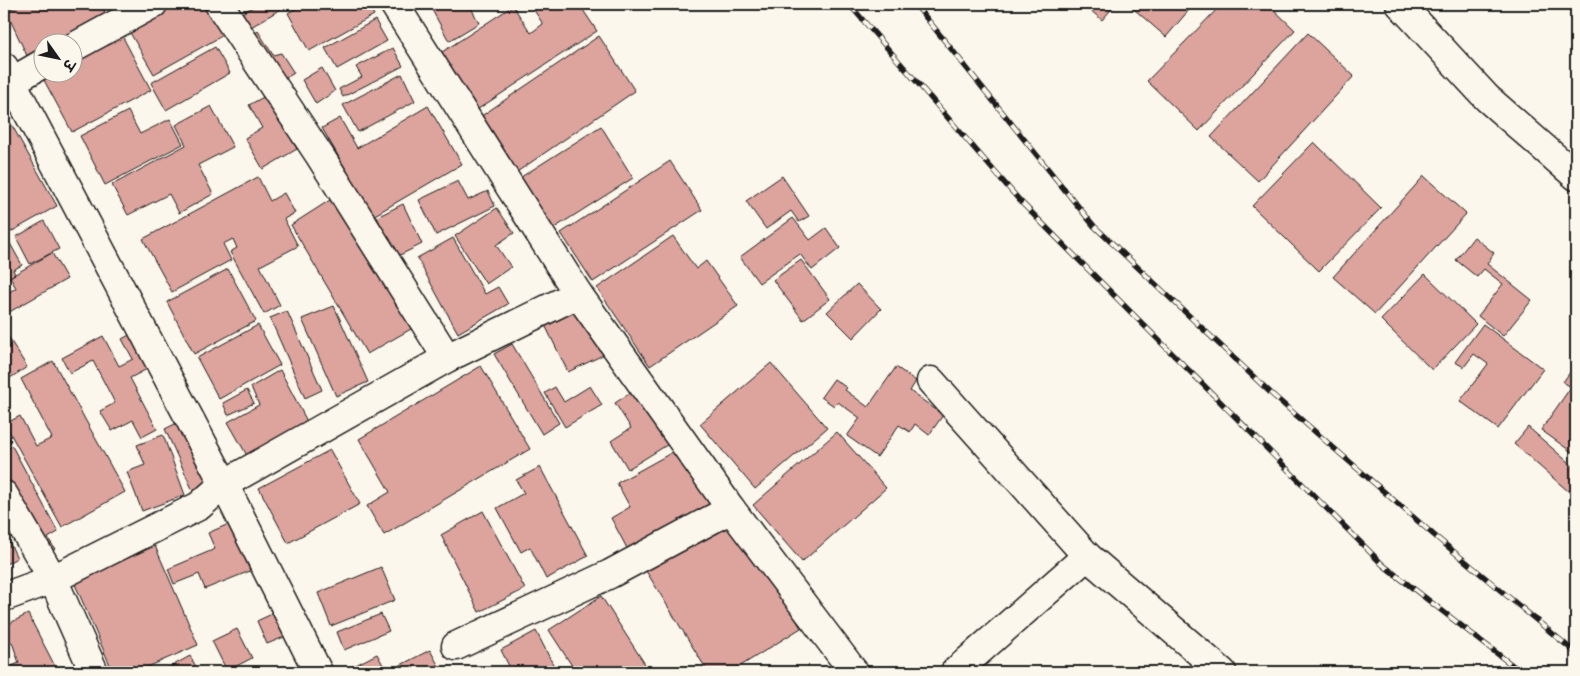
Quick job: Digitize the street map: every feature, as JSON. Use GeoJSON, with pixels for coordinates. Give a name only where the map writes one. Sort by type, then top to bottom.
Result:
{"type":"FeatureCollection","features":[{"type":"Feature","properties":{"kind":"street"},"geometry":{"type":"LineString","coordinates":[[82,43],[153,4]]}},
{"type":"Feature","properties":{"kind":"street"},"geometry":{"type":"LineString","coordinates":[[218,4],[320,156],[447,358]]}},
{"type":"Feature","properties":{"kind":"street"},"geometry":{"type":"LineString","coordinates":[[394,4],[578,294],[731,509],[854,672]]}},
{"type":"Feature","properties":{"kind":"street"},"geometry":{"type":"LineString","coordinates":[[1400,4],[1487,98],[1576,176]]}},
{"type":"Feature","properties":{"kind":"street"},"geometry":{"type":"LineString","coordinates":[[32,68],[6,78],[224,484],[318,672]]}},
{"type":"Feature","properties":{"kind":"street"},"geometry":{"type":"LineString","coordinates":[[4,597],[53,579],[199,506],[224,484],[447,358],[578,294]]}},
{"type":"Feature","properties":{"kind":"street"},"geometry":{"type":"LineString","coordinates":[[931,381],[1087,556],[1222,672]]}},
{"type":"Feature","properties":{"kind":"street"},"geometry":{"type":"LineString","coordinates":[[4,495],[53,579],[94,672]]}},
{"type":"Feature","properties":{"kind":"street"},"geometry":{"type":"LineString","coordinates":[[456,646],[610,574],[731,509]]}},
{"type":"Feature","properties":{"kind":"street"},"geometry":{"type":"LineString","coordinates":[[955,672],[1087,556]]}},
{"type":"Feature","properties":{"kind":"building"},"geometry":{"type":"Polygon","coordinates":[[[22,4],[101,4],[109,21],[82,34],[82,32],[32,32],[32,58],[29,60],[6,11],[22,4]]]}},
{"type":"Feature","properties":{"kind":"building"},"geometry":{"type":"Polygon","coordinates":[[[162,4],[210,4],[227,33],[154,74],[125,24],[162,4]]]}},
{"type":"Feature","properties":{"kind":"building"},"geometry":{"type":"Polygon","coordinates":[[[258,4],[289,4],[251,27],[242,13],[258,4]]]}},
{"type":"Feature","properties":{"kind":"building"},"geometry":{"type":"Polygon","coordinates":[[[304,4],[368,4],[374,15],[309,51],[288,13],[304,4]]]}},
{"type":"Feature","properties":{"kind":"building"},"geometry":{"type":"Polygon","coordinates":[[[411,4],[429,4],[415,11],[411,4]]]}},
{"type":"Feature","properties":{"kind":"building"},"geometry":{"type":"Polygon","coordinates":[[[439,4],[469,4],[479,23],[449,41],[431,8],[439,4]]]}},
{"type":"Feature","properties":{"kind":"building"},"geometry":{"type":"Polygon","coordinates":[[[530,4],[579,4],[597,31],[472,113],[436,56],[513,6],[531,33],[543,24],[530,4]]]}},
{"type":"Feature","properties":{"kind":"building"},"geometry":{"type":"Polygon","coordinates":[[[1083,4],[1116,4],[1102,20],[1083,4]]]}},
{"type":"Feature","properties":{"kind":"building"},"geometry":{"type":"Polygon","coordinates":[[[1128,4],[1194,4],[1166,37],[1128,4]]]}},
{"type":"Feature","properties":{"kind":"building"},"geometry":{"type":"Polygon","coordinates":[[[1222,4],[1268,4],[1295,30],[1199,131],[1147,81],[1222,4]]]}},
{"type":"Feature","properties":{"kind":"building"},"geometry":{"type":"Polygon","coordinates":[[[375,20],[387,41],[337,69],[325,48],[375,20]]]}},
{"type":"Feature","properties":{"kind":"building"},"geometry":{"type":"Polygon","coordinates":[[[118,28],[151,90],[72,132],[45,82],[82,82],[82,48],[118,28]]]}},
{"type":"Feature","properties":{"kind":"building"},"geometry":{"type":"Polygon","coordinates":[[[258,31],[273,55],[281,53],[294,73],[278,83],[249,38],[258,31]]]}},
{"type":"Feature","properties":{"kind":"building"},"geometry":{"type":"Polygon","coordinates":[[[1308,33],[1354,76],[1258,181],[1211,137],[1308,33]]]}},
{"type":"Feature","properties":{"kind":"building"},"geometry":{"type":"Polygon","coordinates":[[[599,36],[635,91],[511,176],[474,121],[599,36]]]}},
{"type":"Feature","properties":{"kind":"building"},"geometry":{"type":"Polygon","coordinates":[[[215,47],[230,73],[166,110],[151,83],[215,47]]]}},
{"type":"Feature","properties":{"kind":"building"},"geometry":{"type":"Polygon","coordinates":[[[393,48],[403,66],[343,97],[339,89],[362,77],[356,67],[393,48]]]}},
{"type":"Feature","properties":{"kind":"building"},"geometry":{"type":"Polygon","coordinates":[[[322,68],[335,91],[316,104],[302,80],[322,68]]]}},
{"type":"Feature","properties":{"kind":"building"},"geometry":{"type":"Polygon","coordinates":[[[402,74],[415,101],[358,132],[343,105],[402,74]]]}},
{"type":"Feature","properties":{"kind":"building"},"geometry":{"type":"Polygon","coordinates":[[[267,95],[297,149],[263,169],[245,138],[262,128],[249,105],[267,95]]]}},
{"type":"Feature","properties":{"kind":"building"},"geometry":{"type":"Polygon","coordinates":[[[211,106],[233,147],[198,165],[213,194],[179,213],[169,194],[128,215],[112,185],[186,145],[176,125],[211,106]]]}},
{"type":"Feature","properties":{"kind":"building"},"geometry":{"type":"Polygon","coordinates":[[[428,106],[462,164],[373,216],[322,128],[340,118],[357,148],[428,106]]]}},
{"type":"Feature","properties":{"kind":"building"},"geometry":{"type":"Polygon","coordinates":[[[4,111],[57,206],[7,234],[4,227],[4,111]]]}},
{"type":"Feature","properties":{"kind":"building"},"geometry":{"type":"Polygon","coordinates":[[[128,111],[140,134],[170,119],[183,144],[105,185],[80,136],[128,111]]]}},
{"type":"Feature","properties":{"kind":"building"},"geometry":{"type":"Polygon","coordinates":[[[601,126],[633,178],[551,230],[518,179],[601,126]]]}},
{"type":"Feature","properties":{"kind":"building"},"geometry":{"type":"Polygon","coordinates":[[[1314,142],[1381,208],[1319,271],[1252,206],[1314,142]]]}},
{"type":"Feature","properties":{"kind":"building"},"geometry":{"type":"Polygon","coordinates":[[[670,161],[702,210],[593,282],[561,233],[670,161]]]}},
{"type":"Feature","properties":{"kind":"building"},"geometry":{"type":"Polygon","coordinates":[[[782,176],[809,216],[799,222],[791,211],[766,229],[746,201],[782,176]]]}},
{"type":"Feature","properties":{"kind":"building"},"geometry":{"type":"Polygon","coordinates":[[[1424,176],[1466,214],[1375,314],[1333,277],[1424,176]]]}},
{"type":"Feature","properties":{"kind":"building"},"geometry":{"type":"Polygon","coordinates":[[[258,177],[270,201],[284,193],[295,213],[284,219],[298,246],[260,266],[280,305],[264,314],[230,252],[237,248],[233,239],[223,244],[231,260],[172,292],[143,239],[258,177]]]}},
{"type":"Feature","properties":{"kind":"building"},"geometry":{"type":"Polygon","coordinates":[[[458,181],[468,200],[488,191],[495,206],[436,235],[419,200],[458,181]]]}},
{"type":"Feature","properties":{"kind":"building"},"geometry":{"type":"Polygon","coordinates":[[[341,193],[418,325],[367,354],[291,225],[341,193]]]}},
{"type":"Feature","properties":{"kind":"building"},"geometry":{"type":"Polygon","coordinates":[[[403,204],[422,244],[396,257],[377,217],[403,204]]]}},
{"type":"Feature","properties":{"kind":"building"},"geometry":{"type":"Polygon","coordinates":[[[497,208],[514,233],[496,245],[511,267],[486,284],[455,236],[497,208]]]}},
{"type":"Feature","properties":{"kind":"building"},"geometry":{"type":"Polygon","coordinates":[[[793,218],[810,240],[826,228],[840,248],[812,270],[800,254],[759,283],[740,257],[793,218]]]}},
{"type":"Feature","properties":{"kind":"building"},"geometry":{"type":"Polygon","coordinates":[[[44,221],[59,249],[30,264],[16,237],[44,221]]]}},
{"type":"Feature","properties":{"kind":"building"},"geometry":{"type":"Polygon","coordinates":[[[673,236],[696,269],[706,261],[738,306],[650,366],[597,288],[673,236]]]}},
{"type":"Feature","properties":{"kind":"building"},"geometry":{"type":"Polygon","coordinates":[[[1474,237],[1494,253],[1487,264],[1532,300],[1503,336],[1478,316],[1503,284],[1484,269],[1477,277],[1456,260],[1474,237]]]}},
{"type":"Feature","properties":{"kind":"building"},"geometry":{"type":"Polygon","coordinates":[[[7,238],[22,265],[13,270],[15,274],[4,280],[4,240],[7,238]]]}},
{"type":"Feature","properties":{"kind":"building"},"geometry":{"type":"Polygon","coordinates":[[[453,238],[485,294],[498,287],[508,304],[458,333],[417,258],[453,238]]]}},
{"type":"Feature","properties":{"kind":"building"},"geometry":{"type":"Polygon","coordinates":[[[52,253],[67,279],[4,315],[4,295],[16,288],[10,277],[52,253]]]}},
{"type":"Feature","properties":{"kind":"building"},"geometry":{"type":"Polygon","coordinates":[[[801,260],[830,299],[803,320],[773,280],[801,260]]]}},
{"type":"Feature","properties":{"kind":"building"},"geometry":{"type":"Polygon","coordinates":[[[228,269],[256,321],[194,354],[167,302],[228,269]]]}},
{"type":"Feature","properties":{"kind":"building"},"geometry":{"type":"Polygon","coordinates":[[[1425,274],[1476,324],[1432,370],[1381,320],[1425,274]]]}},
{"type":"Feature","properties":{"kind":"building"},"geometry":{"type":"Polygon","coordinates":[[[857,284],[881,309],[853,338],[827,312],[857,284]]]}},
{"type":"Feature","properties":{"kind":"building"},"geometry":{"type":"Polygon","coordinates":[[[334,306],[368,382],[336,396],[302,319],[334,306]]]}},
{"type":"Feature","properties":{"kind":"building"},"geometry":{"type":"Polygon","coordinates":[[[579,308],[603,355],[568,372],[545,325],[579,308]]]}},
{"type":"Feature","properties":{"kind":"building"},"geometry":{"type":"Polygon","coordinates":[[[287,311],[322,390],[305,398],[270,318],[287,311]]]}},
{"type":"Feature","properties":{"kind":"building"},"geometry":{"type":"Polygon","coordinates":[[[1483,324],[1543,369],[1498,429],[1460,401],[1488,364],[1474,354],[1464,367],[1455,362],[1483,324]]]}},
{"type":"Feature","properties":{"kind":"building"},"geometry":{"type":"Polygon","coordinates":[[[258,325],[280,365],[219,399],[197,358],[258,325]]]}},
{"type":"Feature","properties":{"kind":"building"},"geometry":{"type":"Polygon","coordinates":[[[4,330],[27,367],[4,382],[4,330]]]}},
{"type":"Feature","properties":{"kind":"building"},"geometry":{"type":"Polygon","coordinates":[[[133,333],[151,367],[130,378],[157,429],[142,437],[133,420],[112,431],[100,411],[115,403],[93,361],[70,373],[62,358],[103,336],[119,366],[133,359],[122,339],[133,333]]]}},
{"type":"Feature","properties":{"kind":"building"},"geometry":{"type":"Polygon","coordinates":[[[512,344],[559,423],[542,434],[494,354],[512,344]]]}},
{"type":"Feature","properties":{"kind":"building"},"geometry":{"type":"Polygon","coordinates":[[[53,361],[125,492],[62,527],[5,424],[20,416],[36,446],[52,438],[21,379],[53,361]]]}},
{"type":"Feature","properties":{"kind":"building"},"geometry":{"type":"Polygon","coordinates":[[[771,363],[827,428],[755,489],[700,424],[771,363]]]}},
{"type":"Feature","properties":{"kind":"building"},"geometry":{"type":"Polygon","coordinates":[[[1576,364],[1576,455],[1541,430],[1571,387],[1563,382],[1576,364]]]}},
{"type":"Feature","properties":{"kind":"building"},"geometry":{"type":"Polygon","coordinates":[[[481,366],[530,449],[384,535],[367,506],[390,492],[359,439],[481,366]]]}},
{"type":"Feature","properties":{"kind":"building"},"geometry":{"type":"Polygon","coordinates":[[[896,367],[916,381],[910,391],[943,415],[929,435],[915,424],[910,432],[899,425],[877,457],[847,436],[860,418],[838,402],[834,406],[821,397],[834,379],[868,407],[896,367]]]}},
{"type":"Feature","properties":{"kind":"building"},"geometry":{"type":"Polygon","coordinates":[[[280,370],[310,427],[249,459],[228,422],[259,405],[251,387],[280,370]]]}},
{"type":"Feature","properties":{"kind":"building"},"geometry":{"type":"Polygon","coordinates":[[[590,386],[602,405],[565,427],[545,393],[555,387],[564,402],[590,386]]]}},
{"type":"Feature","properties":{"kind":"building"},"geometry":{"type":"Polygon","coordinates":[[[641,386],[675,440],[628,469],[611,441],[631,428],[615,403],[641,386]]]}},
{"type":"Feature","properties":{"kind":"building"},"geometry":{"type":"Polygon","coordinates":[[[247,390],[254,403],[228,415],[223,403],[247,390]]]}},
{"type":"Feature","properties":{"kind":"building"},"geometry":{"type":"Polygon","coordinates":[[[183,420],[212,482],[193,491],[165,429],[183,420]]]}},
{"type":"Feature","properties":{"kind":"building"},"geometry":{"type":"Polygon","coordinates":[[[1528,427],[1576,469],[1576,498],[1514,444],[1528,427]]]}},
{"type":"Feature","properties":{"kind":"building"},"geometry":{"type":"Polygon","coordinates":[[[4,428],[11,442],[4,446],[4,428]]]}},
{"type":"Feature","properties":{"kind":"building"},"geometry":{"type":"Polygon","coordinates":[[[837,432],[886,488],[802,562],[753,505],[837,432]]]}},
{"type":"Feature","properties":{"kind":"building"},"geometry":{"type":"Polygon","coordinates":[[[163,435],[185,495],[142,511],[127,472],[145,465],[137,445],[163,435]]]}},
{"type":"Feature","properties":{"kind":"building"},"geometry":{"type":"Polygon","coordinates":[[[12,446],[58,532],[48,538],[55,549],[42,556],[4,485],[4,451],[12,446]]]}},
{"type":"Feature","properties":{"kind":"building"},"geometry":{"type":"Polygon","coordinates":[[[680,448],[711,506],[629,552],[611,518],[630,507],[617,483],[680,448]]]}},
{"type":"Feature","properties":{"kind":"building"},"geometry":{"type":"Polygon","coordinates":[[[330,450],[360,504],[288,543],[259,488],[330,450]]]}},
{"type":"Feature","properties":{"kind":"building"},"geometry":{"type":"Polygon","coordinates":[[[540,467],[588,556],[546,579],[530,547],[521,552],[497,508],[524,493],[516,480],[540,467]]]}},
{"type":"Feature","properties":{"kind":"building"},"geometry":{"type":"Polygon","coordinates":[[[483,511],[525,589],[479,612],[441,535],[483,511]]]}},
{"type":"Feature","properties":{"kind":"building"},"geometry":{"type":"Polygon","coordinates":[[[731,513],[801,628],[731,672],[708,672],[643,566],[731,513]]]}},
{"type":"Feature","properties":{"kind":"building"},"geometry":{"type":"Polygon","coordinates":[[[231,523],[250,571],[205,589],[199,574],[174,584],[168,569],[215,549],[208,533],[231,523]]]}},
{"type":"Feature","properties":{"kind":"building"},"geometry":{"type":"Polygon","coordinates":[[[4,531],[17,558],[4,565],[4,531]]]}},
{"type":"Feature","properties":{"kind":"building"},"geometry":{"type":"Polygon","coordinates":[[[155,546],[198,645],[136,672],[113,672],[74,582],[155,546]]]}},
{"type":"Feature","properties":{"kind":"building"},"geometry":{"type":"Polygon","coordinates":[[[381,567],[395,600],[331,626],[318,593],[381,567]]]}},
{"type":"Feature","properties":{"kind":"building"},"geometry":{"type":"Polygon","coordinates":[[[601,596],[650,672],[576,672],[549,630],[601,596]]]}},
{"type":"Feature","properties":{"kind":"building"},"geometry":{"type":"Polygon","coordinates":[[[274,613],[284,637],[267,644],[257,621],[274,613]]]}},
{"type":"Feature","properties":{"kind":"building"},"geometry":{"type":"Polygon","coordinates":[[[28,614],[58,672],[4,672],[4,669],[19,663],[12,642],[4,645],[4,626],[28,614]]]}},
{"type":"Feature","properties":{"kind":"building"},"geometry":{"type":"Polygon","coordinates":[[[381,614],[389,631],[344,650],[337,632],[381,614]]]}},
{"type":"Feature","properties":{"kind":"building"},"geometry":{"type":"Polygon","coordinates":[[[237,629],[252,658],[227,671],[212,641],[237,629]]]}},
{"type":"Feature","properties":{"kind":"building"},"geometry":{"type":"Polygon","coordinates":[[[536,631],[557,672],[512,672],[501,650],[536,631]]]}},
{"type":"Feature","properties":{"kind":"building"},"geometry":{"type":"Polygon","coordinates":[[[430,650],[442,672],[387,672],[430,650]]]}},
{"type":"Feature","properties":{"kind":"building"},"geometry":{"type":"Polygon","coordinates":[[[377,654],[387,672],[353,672],[350,668],[377,654]]]}},
{"type":"Feature","properties":{"kind":"building"},"geometry":{"type":"Polygon","coordinates":[[[190,656],[199,672],[161,672],[190,656]]]}},
{"type":"Feature","properties":{"kind":"railway"},"geometry":{"type":"LineString","coordinates":[[849,4],[1021,202],[1383,565],[1521,672]]}},
{"type":"Feature","properties":{"kind":"railway"},"geometry":{"type":"LineString","coordinates":[[915,4],[1094,226],[1274,396],[1435,536],[1576,653]]}}]}
